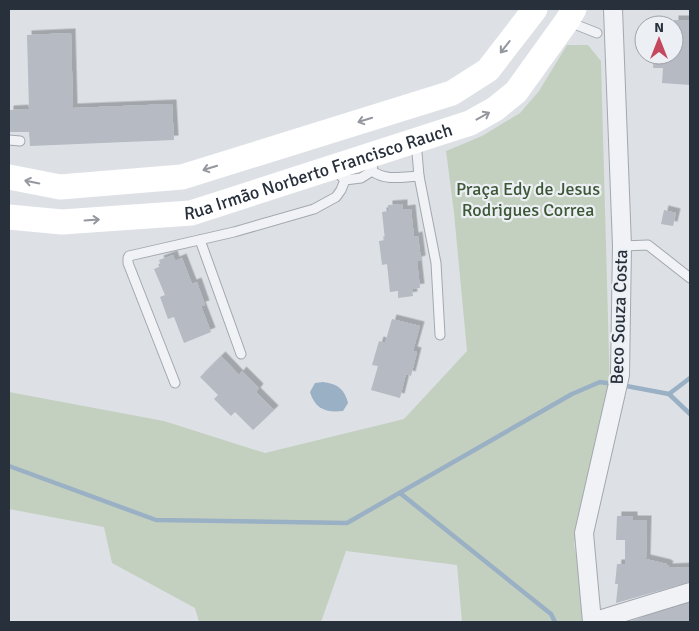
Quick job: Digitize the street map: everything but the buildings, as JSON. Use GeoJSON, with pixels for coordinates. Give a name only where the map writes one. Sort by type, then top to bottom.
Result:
{"type":"FeatureCollection","features":[{"type":"Feature","properties":{"kind":"street","name":"Rua Irmão Norberto Francisco Rauch"},"geometry":{"type":"LineString","coordinates":[[9,177],[60,187],[182,177],[452,93],[488,70],[535,9]]}},
{"type":"Feature","properties":{"kind":"street","name":"Beco Souza Costa"},"geometry":{"type":"LineString","coordinates":[[592,622],[584,533],[620,375],[622,246],[613,9]]}},
{"type":"Feature","properties":{"kind":"street","name":"Rua Irmão Norberto Francisco Rauch"},"geometry":{"type":"LineString","coordinates":[[9,217],[62,222],[191,214],[339,174],[373,162],[416,141],[470,123],[495,109],[516,92],[570,15]]}},
{"type":"Feature","properties":{"kind":"street"},"geometry":{"type":"LineString","coordinates":[[60,187],[62,222]]}},
{"type":"Feature","properties":{"kind":"street"},"geometry":{"type":"LineString","coordinates":[[592,622],[690,592]]}},
{"type":"Feature","properties":{"kind":"lane"},"geometry":{"type":"LineString","coordinates":[[570,15],[597,33]]}},
{"type":"Feature","properties":{"kind":"lane"},"geometry":{"type":"LineString","coordinates":[[9,140],[20,141]]}},
{"type":"Feature","properties":{"kind":"lane"},"geometry":{"type":"LineString","coordinates":[[416,141],[419,176],[436,263],[440,335]]}},
{"type":"Feature","properties":{"kind":"lane"},"geometry":{"type":"LineString","coordinates":[[373,162],[378,174],[390,178],[419,176]]}},
{"type":"Feature","properties":{"kind":"lane"},"geometry":{"type":"LineString","coordinates":[[175,383],[128,258],[314,209],[336,197],[341,190],[339,174]]}},
{"type":"Feature","properties":{"kind":"lane"},"geometry":{"type":"LineString","coordinates":[[200,240],[241,354]]}},
{"type":"Feature","properties":{"kind":"lane"},"geometry":{"type":"LineString","coordinates":[[622,246],[648,245],[690,278]]}},
{"type":"Feature","properties":{"kind":"green space","name":"Praça Edy de Jesus Rodrigues Correa"},"geometry":{"type":"Polygon","coordinates":[[[567,45],[588,45],[601,61],[610,392],[574,544],[587,622],[462,622],[457,565],[346,551],[321,622],[199,622],[195,608],[112,563],[104,527],[9,509],[9,392],[164,421],[265,453],[404,419],[467,351],[446,151],[482,136],[520,113],[539,91],[567,45]]]}},
{"type":"Feature","properties":{"kind":"water"},"geometry":{"type":"Polygon","coordinates":[[[315,383],[332,384],[342,390],[348,403],[343,411],[322,409],[312,398],[310,392],[315,383]]]}},
{"type":"Feature","properties":{"kind":"waterway"},"geometry":{"type":"LineString","coordinates":[[669,394],[690,378]]}},
{"type":"Feature","properties":{"kind":"waterway"},"geometry":{"type":"LineString","coordinates":[[9,466],[156,520],[347,523],[572,394],[600,382],[613,384]]}},
{"type":"Feature","properties":{"kind":"waterway"},"geometry":{"type":"LineString","coordinates":[[621,385],[669,394],[690,414]]}},
{"type":"Feature","properties":{"kind":"waterway"},"geometry":{"type":"LineString","coordinates":[[400,493],[551,614],[555,622]]}}]}
